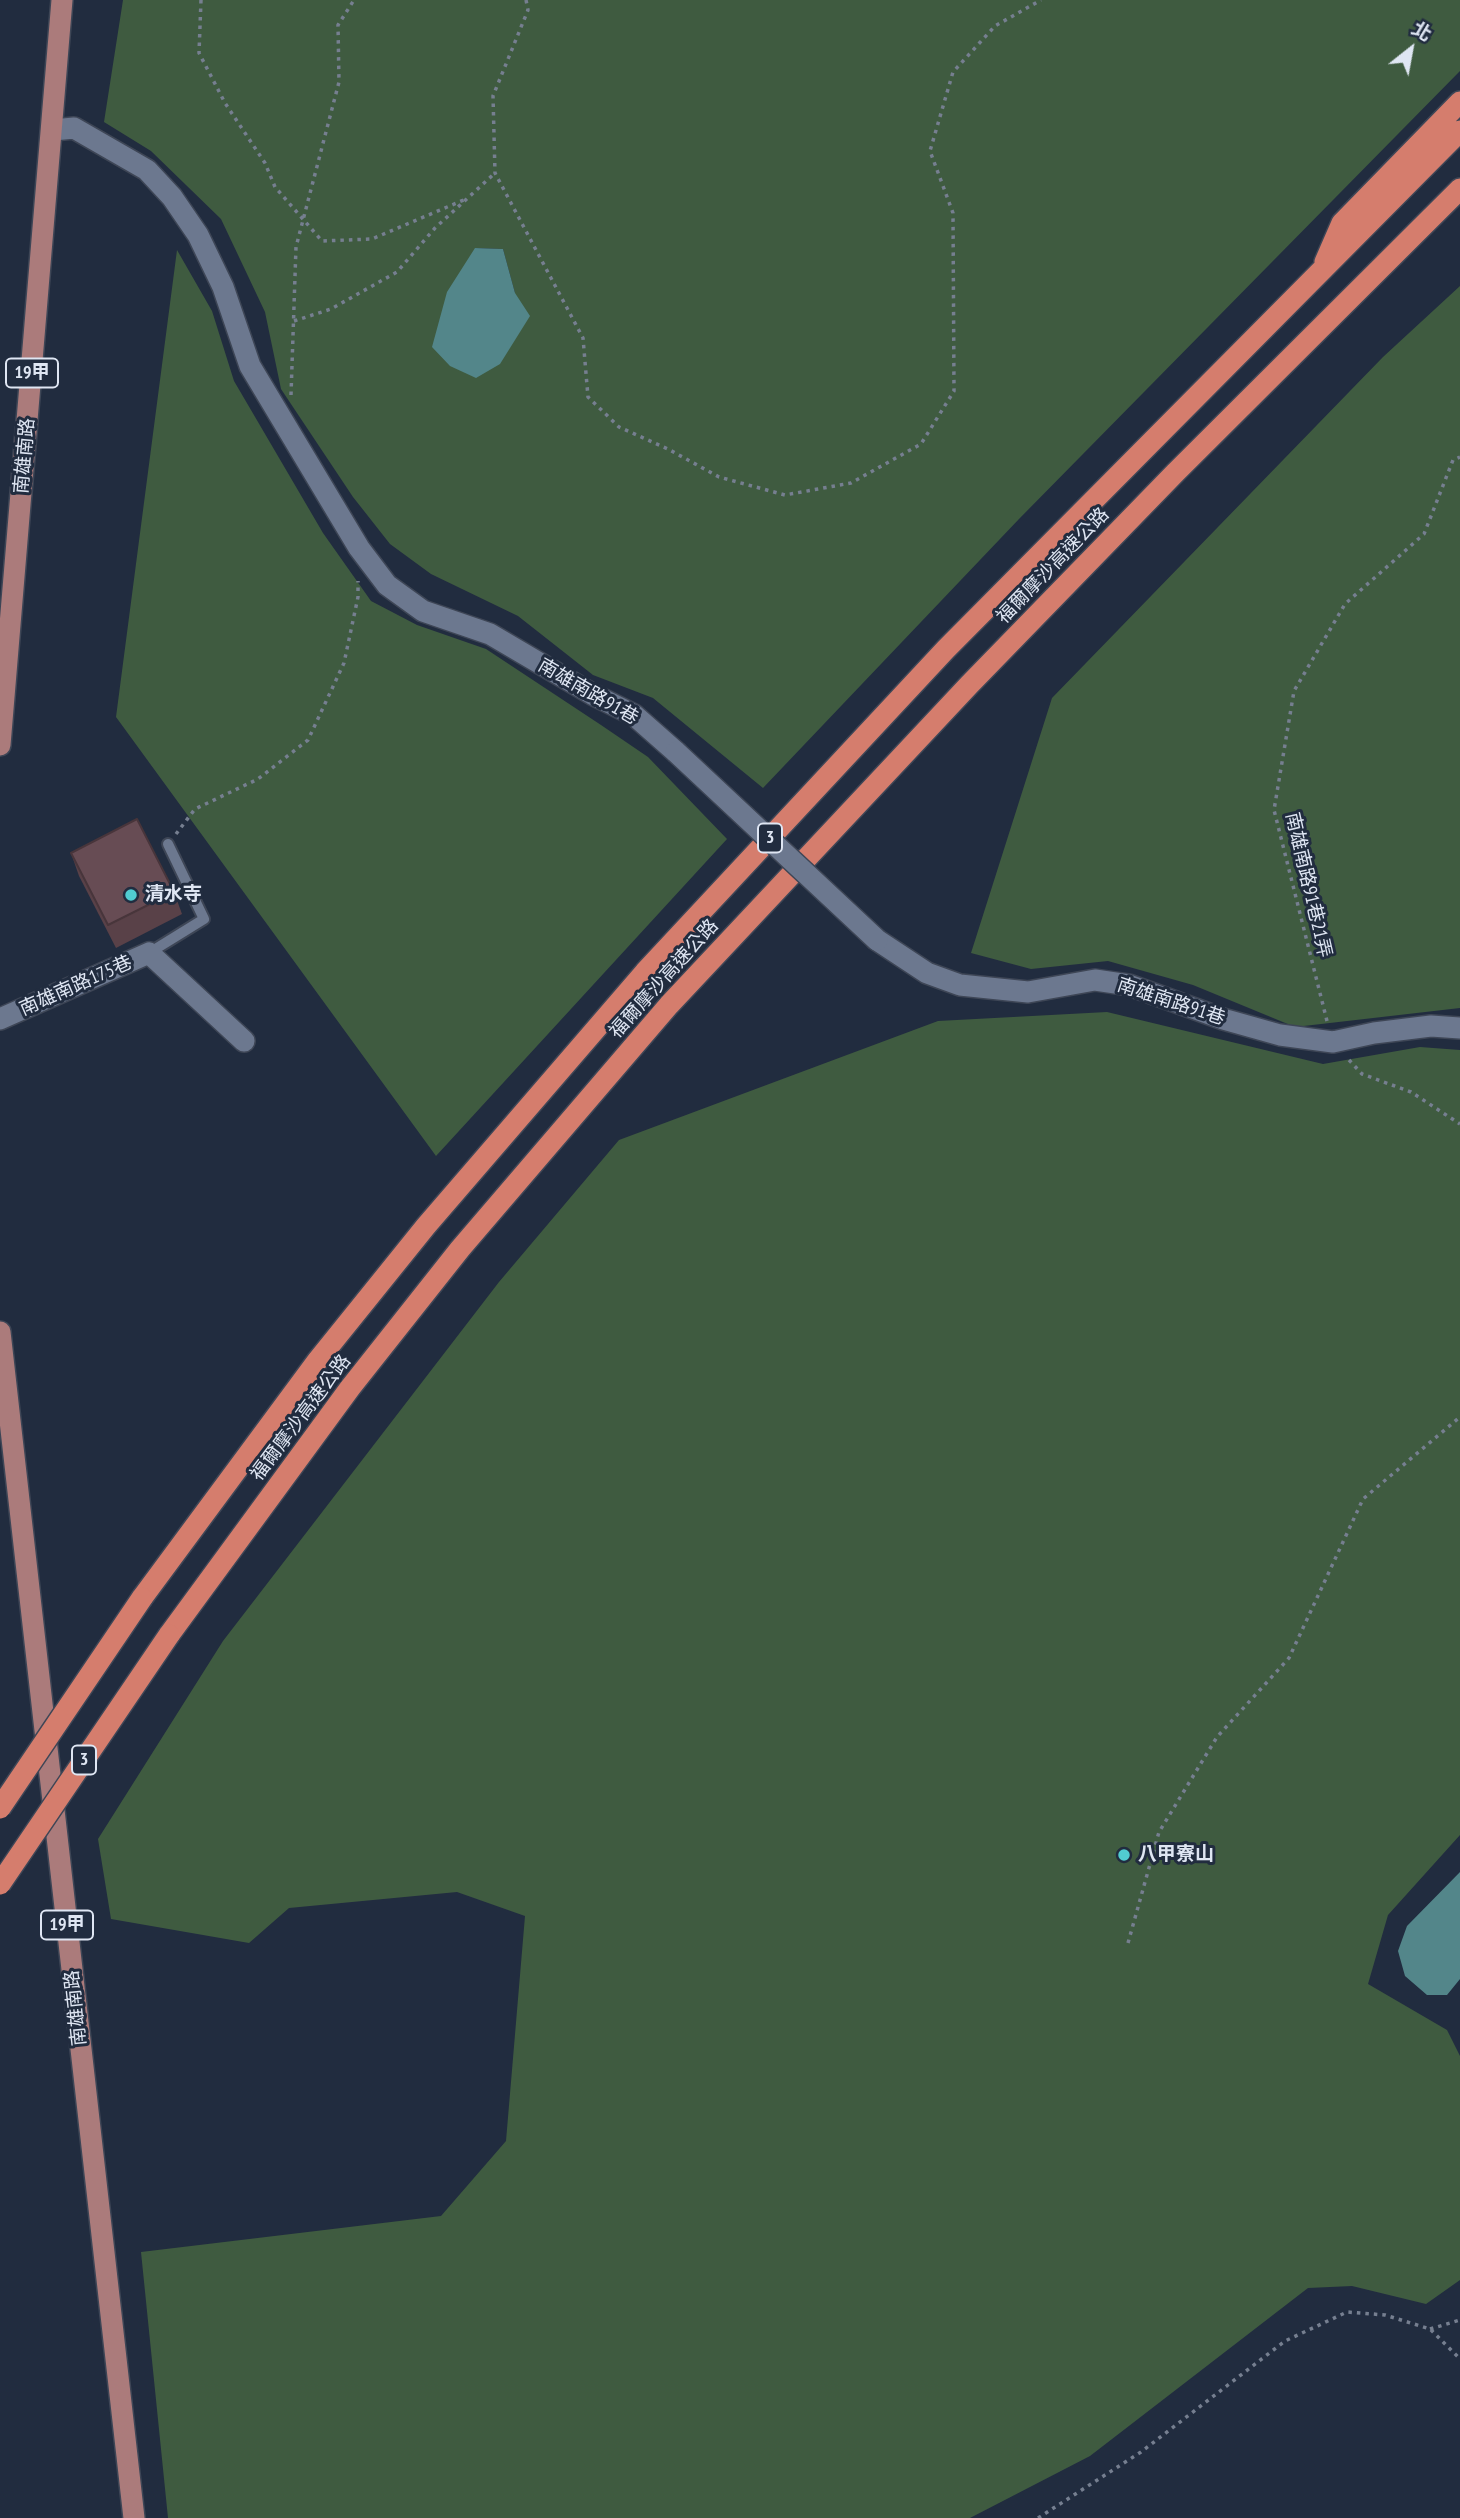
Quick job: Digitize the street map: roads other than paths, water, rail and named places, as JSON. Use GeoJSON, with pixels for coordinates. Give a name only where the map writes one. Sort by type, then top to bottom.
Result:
{"type":"FeatureCollection","features":[{"type":"Feature","properties":{"kind":"highway"},"geometry":{"type":"LineString","coordinates":[[1320,275],[1342,223],[1460,102]]}},
{"type":"Feature","properties":{"kind":"highway","name":"福爾摩沙高速公路"},"geometry":{"type":"LineString","coordinates":[[0,1808],[142,1598],[318,1360],[417,1236],[645,972],[946,649],[1460,131]]}},
{"type":"Feature","properties":{"kind":"highway","name":"福爾摩沙高速公路"},"geometry":{"type":"LineString","coordinates":[[0,1884],[169,1635],[350,1388],[460,1249],[669,1005],[988,666],[1175,473],[1460,189]]}},
{"type":"Feature","properties":{"kind":"main road","name":"南雄南路"},"geometry":{"type":"LineString","coordinates":[[0,745],[62,0]]}},
{"type":"Feature","properties":{"kind":"main road","name":"南雄南路"},"geometry":{"type":"LineString","coordinates":[[0,1332],[6,1430],[134,2518]]}},
{"type":"Feature","properties":{"kind":"street","name":"南雄南路91巷"},"geometry":{"type":"LineString","coordinates":[[52,130],[74,128],[147,170],[172,197],[198,235],[223,287],[250,366],[359,548],[387,585],[424,611],[490,634],[592,694],[634,715],[877,940],[927,973],[960,985],[1028,992],[1095,980],[1129,985],[1223,1019],[1280,1035],[1333,1042],[1374,1033],[1430,1026],[1460,1028]]}},
{"type":"Feature","properties":{"kind":"street","name":"南雄南路175巷"},"geometry":{"type":"LineString","coordinates":[[0,1019],[149,953],[244,1041]]}},
{"type":"Feature","properties":{"kind":"lane"},"geometry":{"type":"LineString","coordinates":[[149,953],[204,919],[168,844]]}},
{"type":"Feature","properties":{"kind":"place","name":"清水寺"},"geometry":{"type":"Point","coordinates":[131,895]}},
{"type":"Feature","properties":{"kind":"place","name":"八甲寮山"},"geometry":{"type":"Point","coordinates":[1124,1855]}}]}
